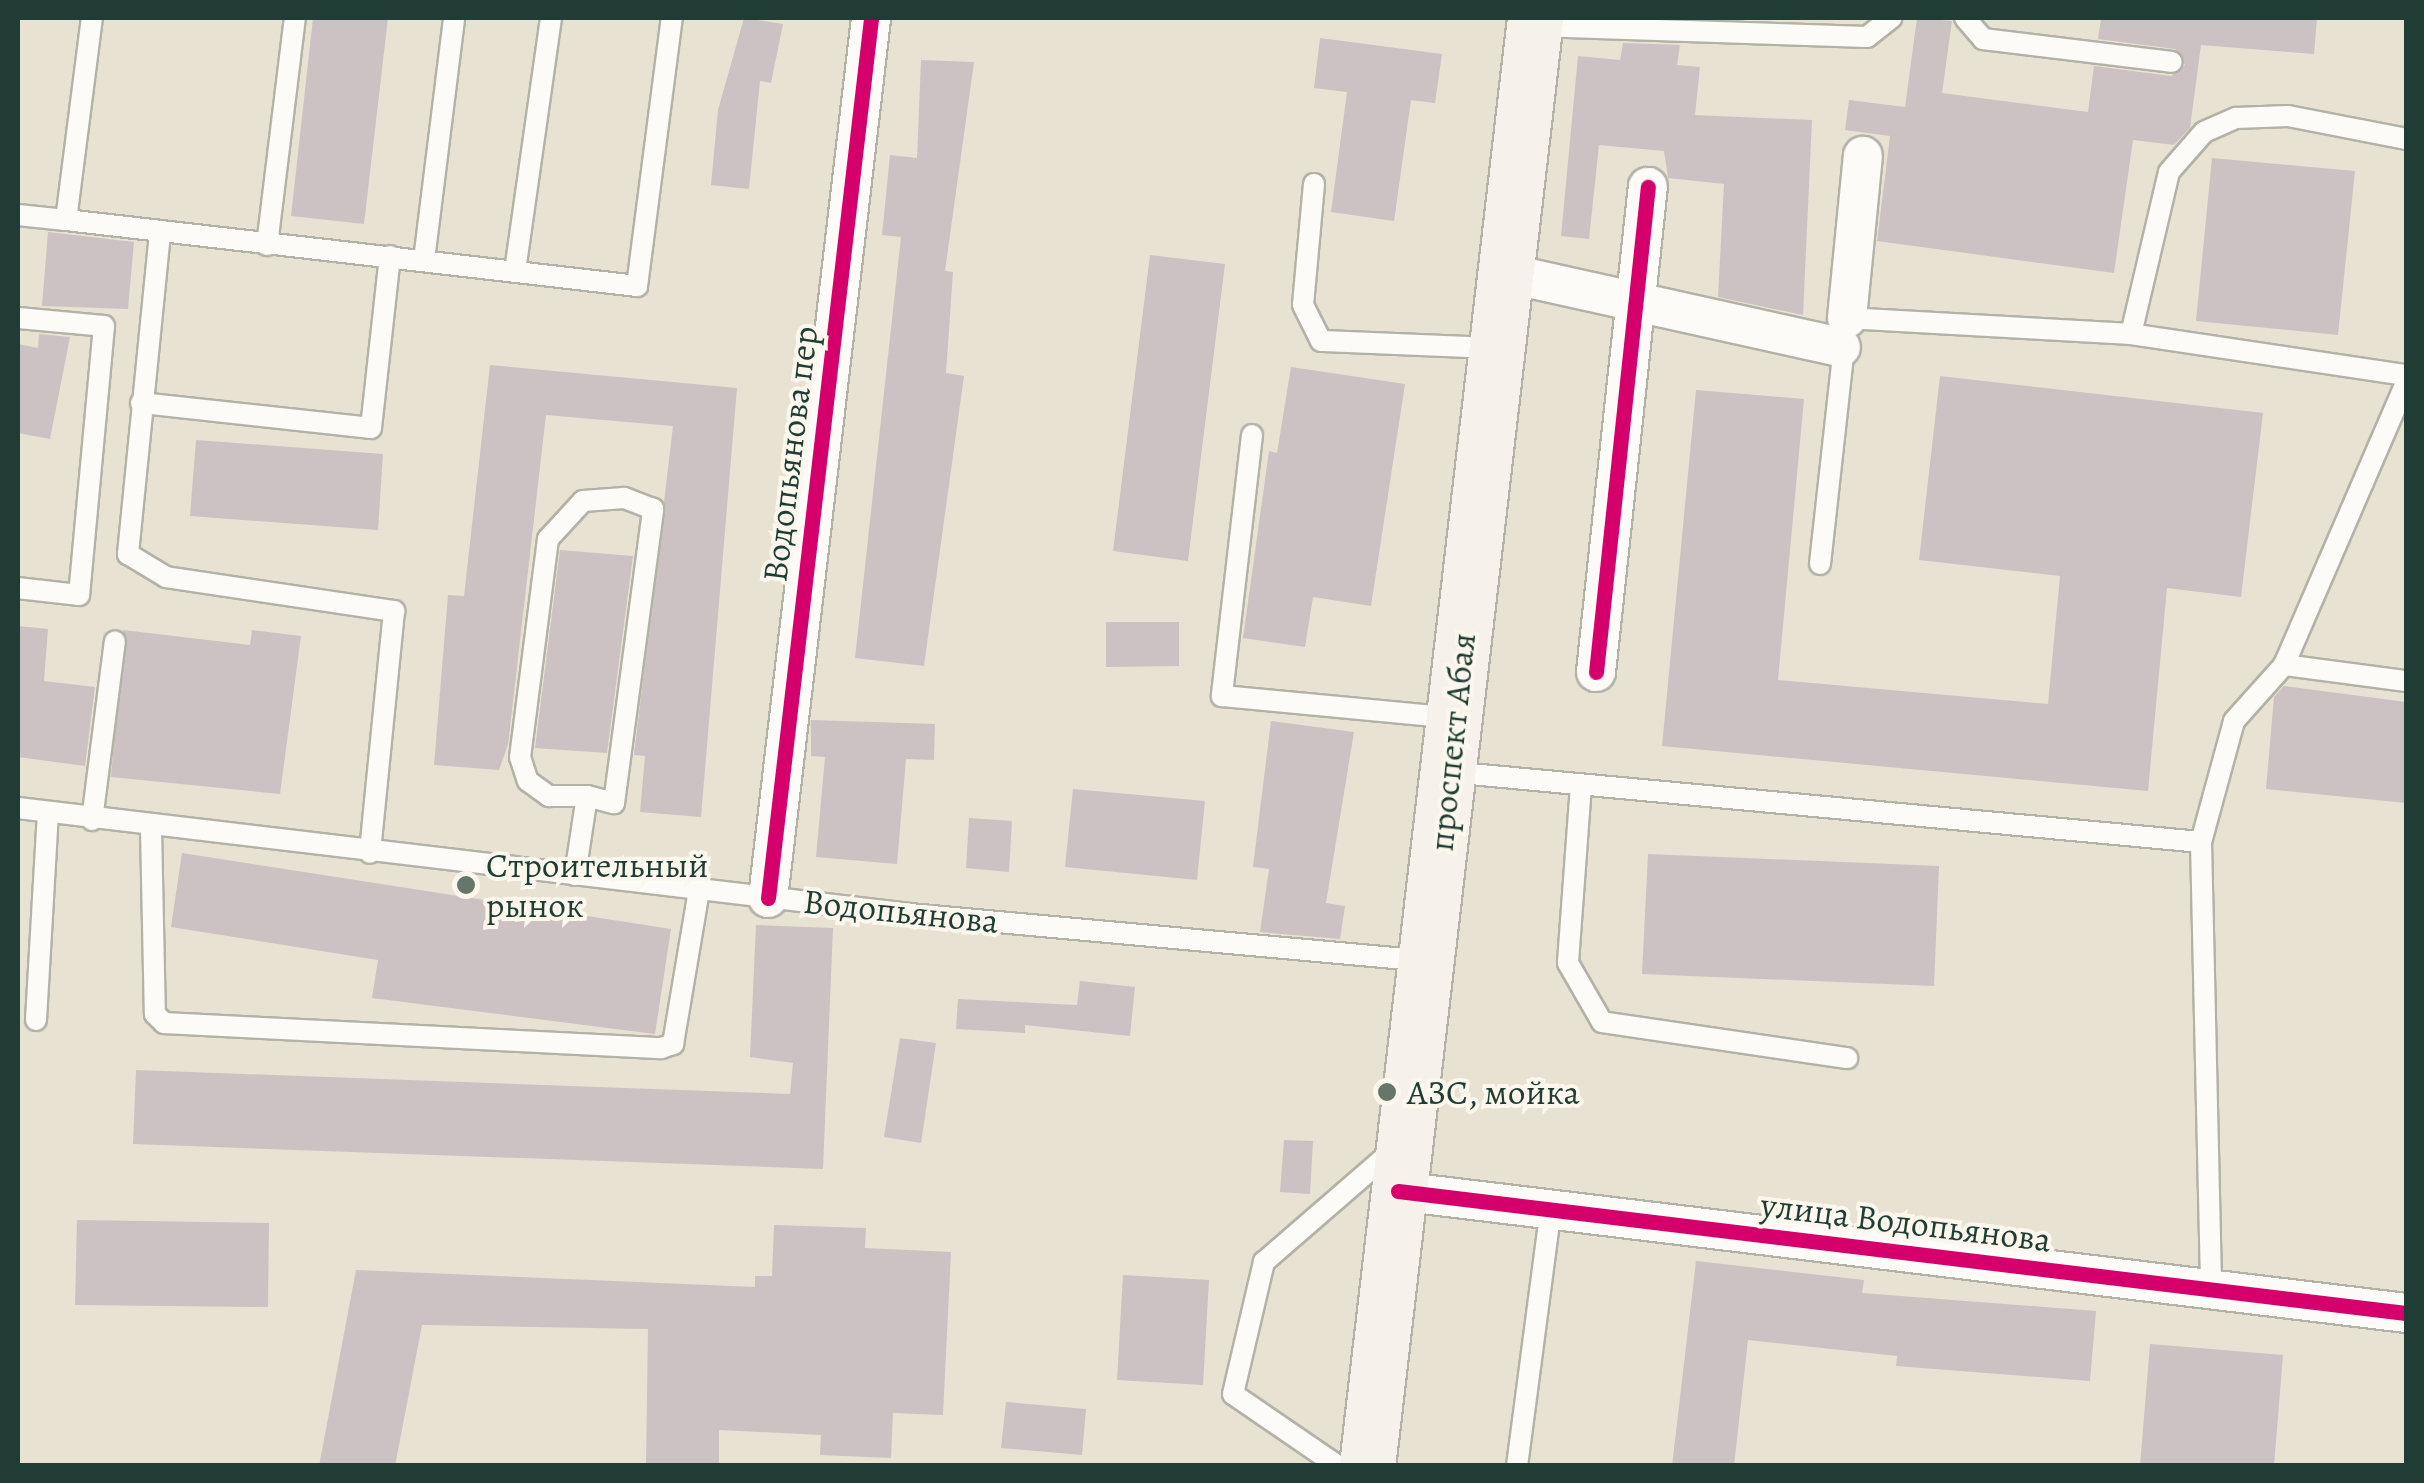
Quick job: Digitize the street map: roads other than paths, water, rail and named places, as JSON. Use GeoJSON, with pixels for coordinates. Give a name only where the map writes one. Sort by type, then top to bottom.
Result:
{"type":"FeatureCollection","features":[{"type":"Feature","properties":{"kind":"main road","name":"проспект Абая"},"geometry":{"type":"LineString","coordinates":[[1367,1466],[1535,22]]}},
{"type":"Feature","properties":{"kind":"street","name":"Водопьянова пер"},"geometry":{"type":"LineString","coordinates":[[768,898],[871,18]]}},
{"type":"Feature","properties":{"kind":"street"},"geometry":{"type":"LineString","coordinates":[[1506,272],[1642,305],[1844,333],[1863,156]]}},
{"type":"Feature","properties":{"kind":"street"},"geometry":{"type":"LineString","coordinates":[[1596,672],[1642,305],[1648,187]]}},
{"type":"Feature","properties":{"kind":"street","name":"улица Водопьянова"},"geometry":{"type":"LineString","coordinates":[[1402,1165],[1552,1209],[2406,1313]]}},
{"type":"Feature","properties":{"kind":"lane"},"geometry":{"type":"LineString","coordinates":[[66,220],[92,18]]}},
{"type":"Feature","properties":{"kind":"lane"},"geometry":{"type":"LineString","coordinates":[[267,245],[295,18]]}},
{"type":"Feature","properties":{"kind":"lane"},"geometry":{"type":"LineString","coordinates":[[424,260],[454,18]]}},
{"type":"Feature","properties":{"kind":"lane"},"geometry":{"type":"LineString","coordinates":[[515,271],[551,18]]}},
{"type":"Feature","properties":{"kind":"lane"},"geometry":{"type":"LineString","coordinates":[[18,214],[637,286],[672,18]]}},
{"type":"Feature","properties":{"kind":"lane"},"geometry":{"type":"LineString","coordinates":[[1535,22],[1866,37],[1890,18]]}},
{"type":"Feature","properties":{"kind":"lane"},"geometry":{"type":"LineString","coordinates":[[1964,18],[1984,39],[2172,62]]}},
{"type":"Feature","properties":{"kind":"lane"},"geometry":{"type":"LineString","coordinates":[[2132,334],[2170,172],[2204,132],[2236,118],[2288,116],[2406,139]]}},
{"type":"Feature","properties":{"kind":"lane"},"geometry":{"type":"LineString","coordinates":[[1314,184],[1303,306],[1321,341],[1497,348]]}},
{"type":"Feature","properties":{"kind":"lane"},"geometry":{"type":"LineString","coordinates":[[160,233],[128,554],[142,569],[394,611],[370,853]]}},
{"type":"Feature","properties":{"kind":"lane"},"geometry":{"type":"LineString","coordinates":[[141,403],[371,428],[390,256]]}},
{"type":"Feature","properties":{"kind":"lane"},"geometry":{"type":"LineString","coordinates":[[18,318],[104,326],[79,594],[18,588]]}},
{"type":"Feature","properties":{"kind":"lane"},"geometry":{"type":"LineString","coordinates":[[1820,564],[1844,333],[2132,334],[2406,379],[2284,665],[2234,721],[2200,842],[2211,1289]]}},
{"type":"Feature","properties":{"kind":"lane"},"geometry":{"type":"LineString","coordinates":[[1252,435],[1222,696],[1455,718]]}},
{"type":"Feature","properties":{"kind":"lane"},"geometry":{"type":"LineString","coordinates":[[624,498],[653,510],[614,803],[587,796],[549,796],[528,782],[524,720],[548,539],[583,501],[624,498]]}},
{"type":"Feature","properties":{"kind":"lane"},"geometry":{"type":"LineString","coordinates":[[92,820],[115,641]]}},
{"type":"Feature","properties":{"kind":"lane"},"geometry":{"type":"LineString","coordinates":[[2284,665],[2406,681]]}},
{"type":"Feature","properties":{"kind":"lane"},"geometry":{"type":"LineString","coordinates":[[1449,772],[2200,842]]}},
{"type":"Feature","properties":{"kind":"lane"},"geometry":{"type":"LineString","coordinates":[[1581,784],[1568,963],[1602,1022],[1847,1058]]}},
{"type":"Feature","properties":{"kind":"lane"},"geometry":{"type":"LineString","coordinates":[[575,876],[587,796]]}},
{"type":"Feature","properties":{"kind":"lane","name":"Водопьянова"},"geometry":{"type":"LineString","coordinates":[[18,808],[151,829],[768,898],[1428,961]]}},
{"type":"Feature","properties":{"kind":"lane"},"geometry":{"type":"LineString","coordinates":[[36,1020],[48,813]]}},
{"type":"Feature","properties":{"kind":"lane"},"geometry":{"type":"LineString","coordinates":[[151,829],[155,1014],[164,1022],[661,1048],[672,1044],[700,890]]}},
{"type":"Feature","properties":{"kind":"lane"},"geometry":{"type":"LineString","coordinates":[[1338,1466],[1233,1394],[1264,1262],[1402,1165]]}},
{"type":"Feature","properties":{"kind":"lane"},"geometry":{"type":"LineString","coordinates":[[1518,1466],[1552,1209]]}},
{"type":"Feature","properties":{"kind":"place","name":"Строительный рынок"},"geometry":{"type":"Point","coordinates":[466,885]}},
{"type":"Feature","properties":{"kind":"place","name":"АЗС, мойка"},"geometry":{"type":"Point","coordinates":[1387,1092]}}]}
